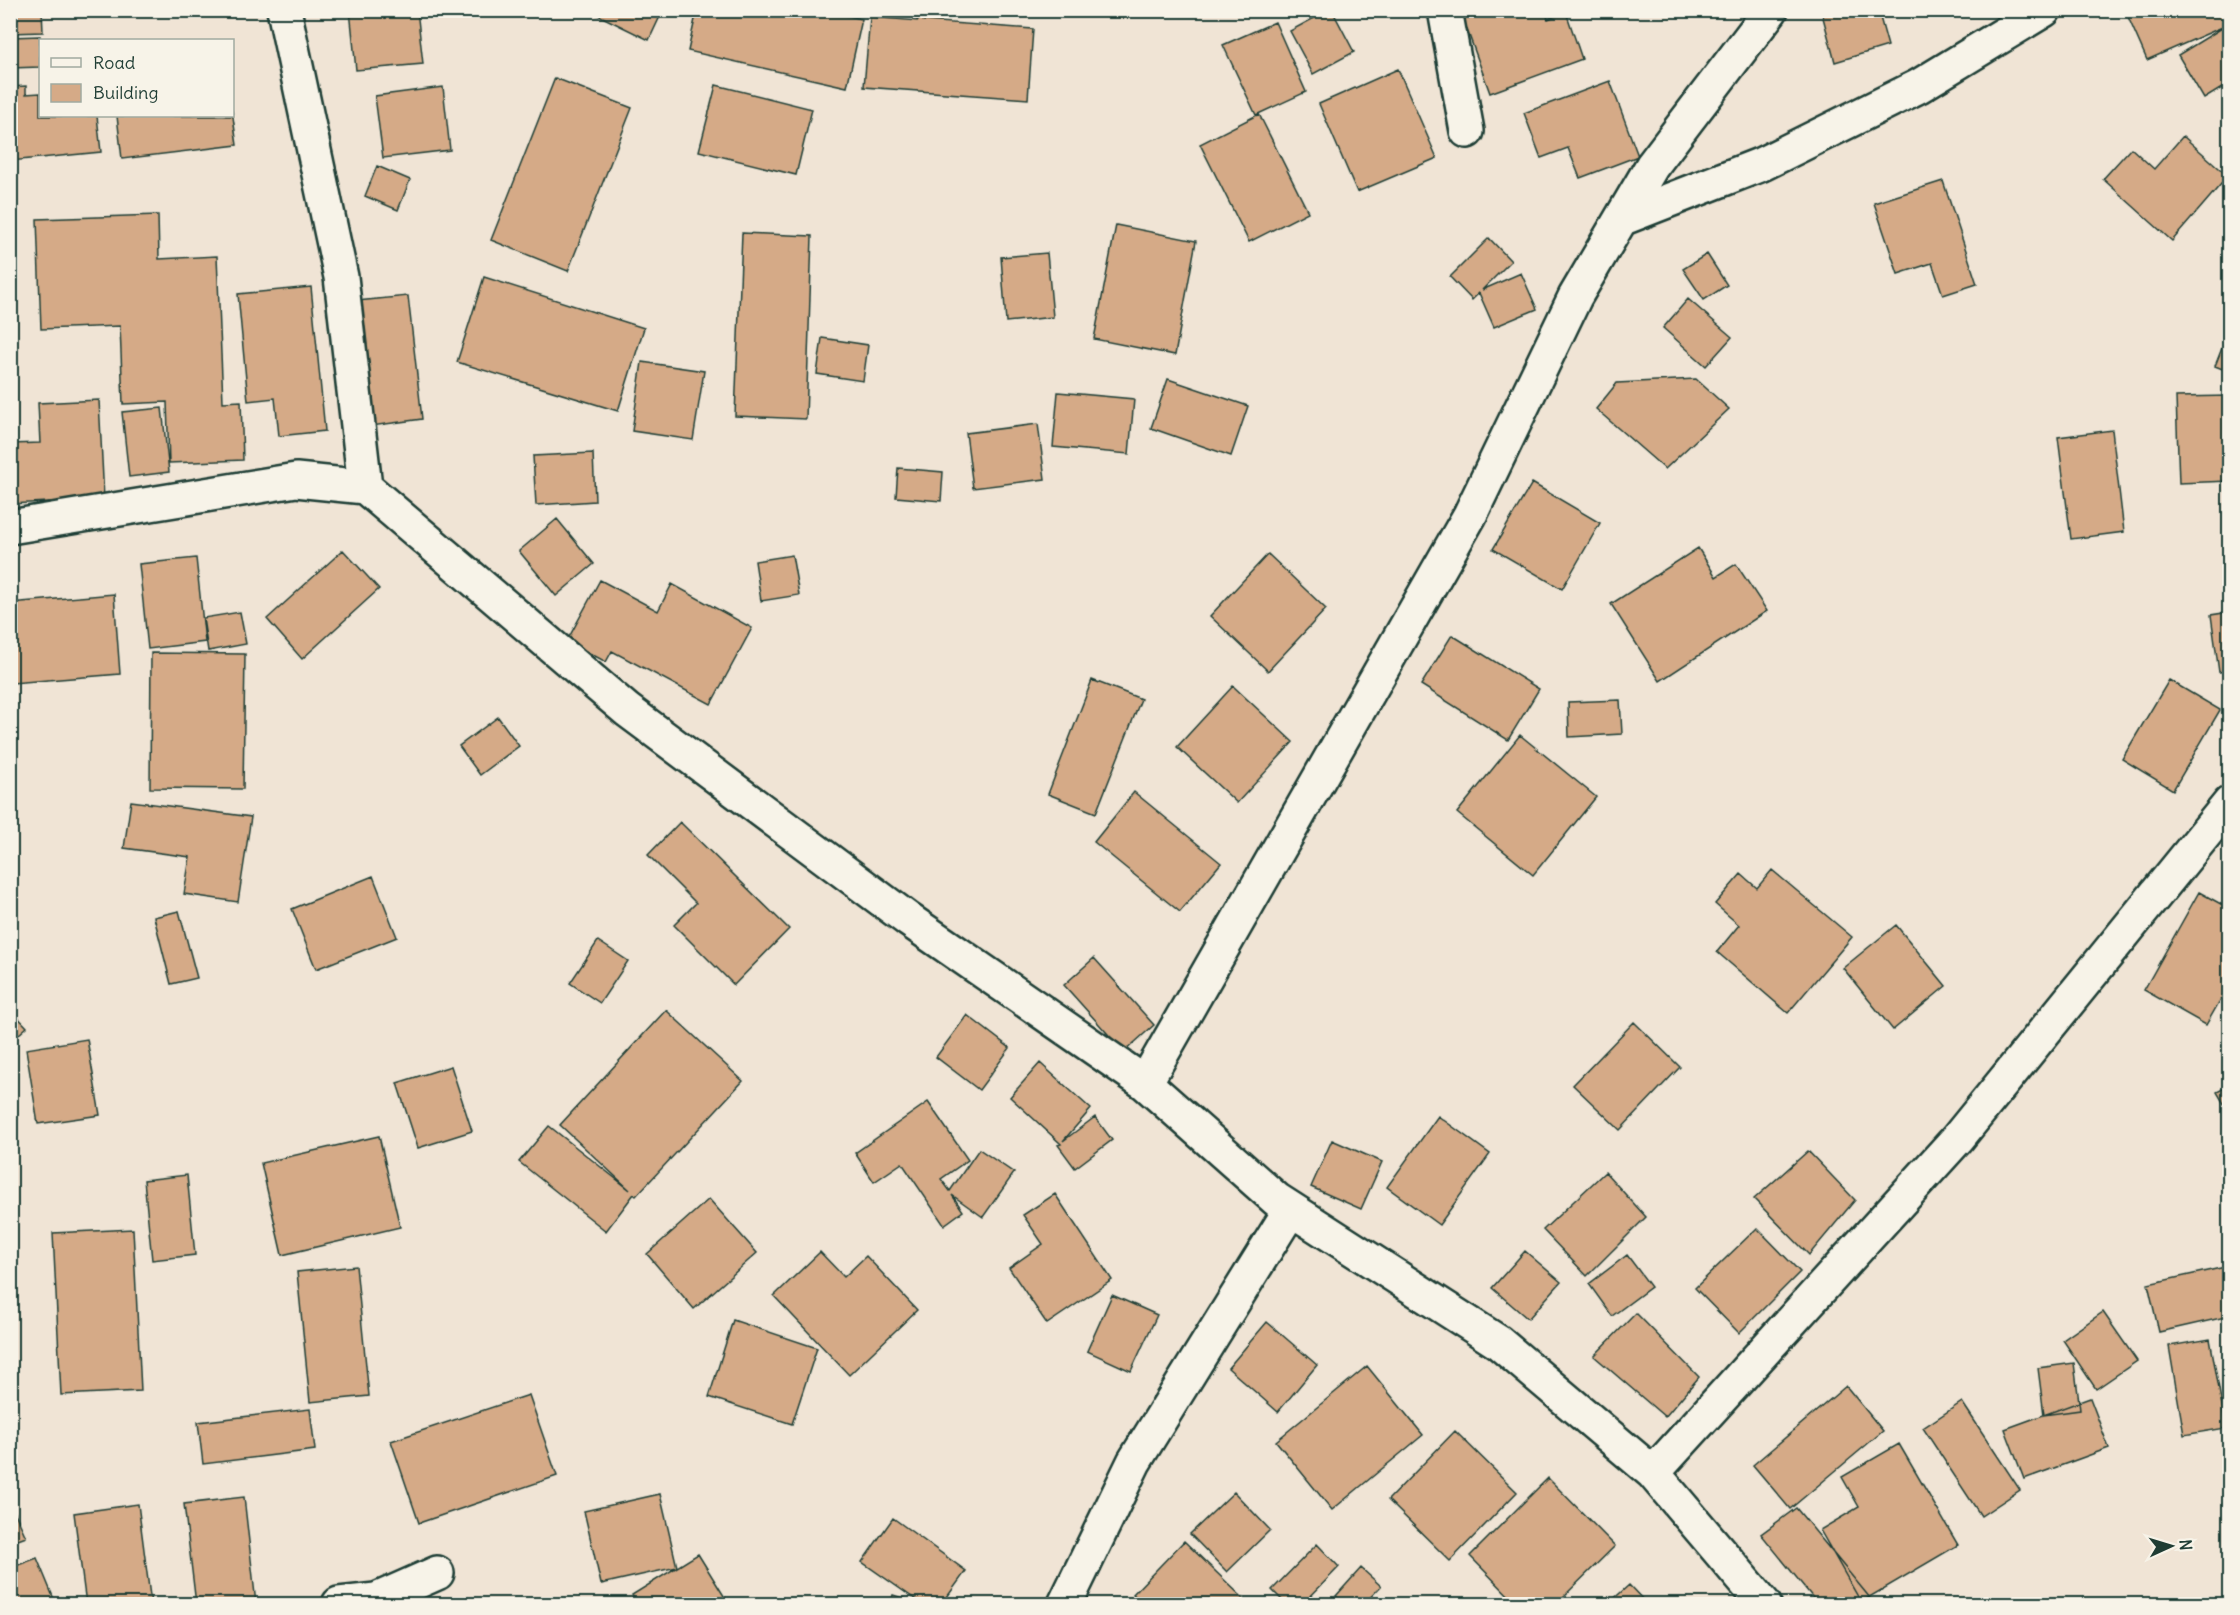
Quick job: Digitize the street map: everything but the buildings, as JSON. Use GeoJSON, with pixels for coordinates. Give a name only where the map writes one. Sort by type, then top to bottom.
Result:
{"type":"FeatureCollection","features":[{"type":"Feature","properties":{"kind":"street"},"geometry":{"type":"LineString","coordinates":[[284,10],[341,277],[365,487]]}},
{"type":"Feature","properties":{"kind":"street"},"geometry":{"type":"LineString","coordinates":[[1445,10],[1467,131]]}},
{"type":"Feature","properties":{"kind":"street"},"geometry":{"type":"LineString","coordinates":[[1145,1083],[1470,515],[1575,297],[1652,166],[1771,10]]}},
{"type":"Feature","properties":{"kind":"street"},"geometry":{"type":"LineString","coordinates":[[1621,219],[1773,159],[1919,86],[2044,10]]}},
{"type":"Feature","properties":{"kind":"street"},"geometry":{"type":"LineString","coordinates":[[10,527],[296,480],[365,487],[627,710],[909,920],[1145,1083],[1277,1200],[1498,1342],[1653,1473],[1764,1605]]}},
{"type":"Feature","properties":{"kind":"street"},"geometry":{"type":"LineString","coordinates":[[1653,1473],[1957,1139],[2229,803]]}},
{"type":"Feature","properties":{"kind":"street"},"geometry":{"type":"LineString","coordinates":[[1065,1605],[1134,1462],[1291,1209]]}},
{"type":"Feature","properties":{"kind":"street"},"geometry":{"type":"LineString","coordinates":[[339,1605],[376,1600],[437,1573]]}}]}
